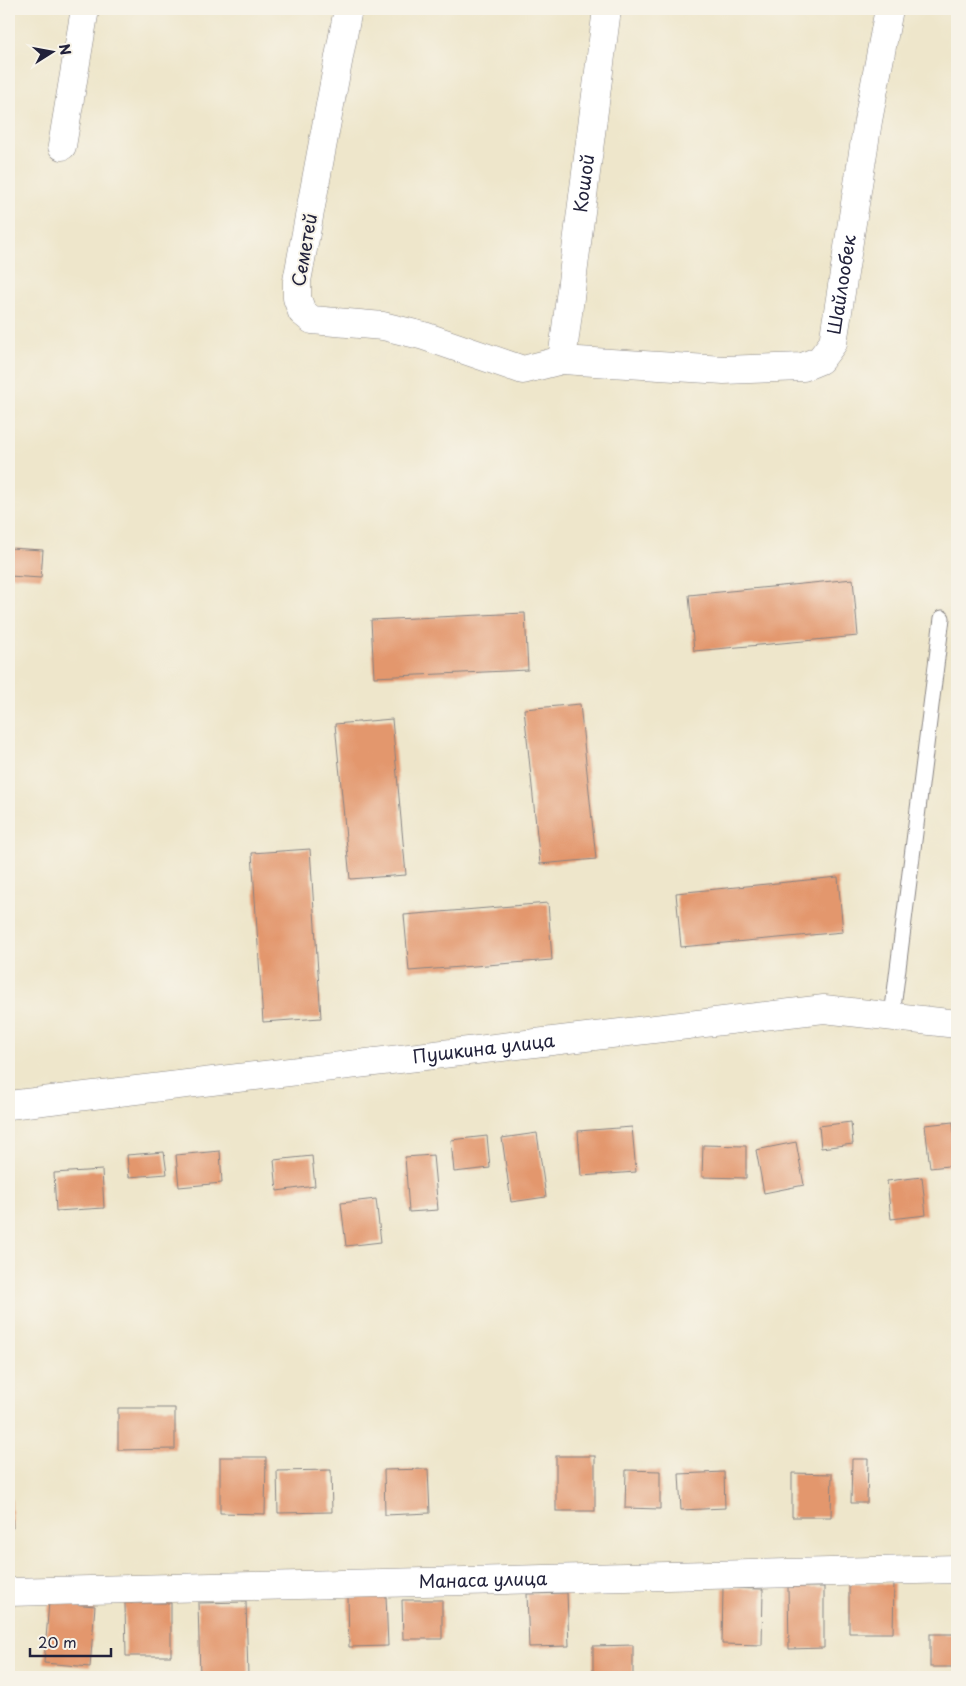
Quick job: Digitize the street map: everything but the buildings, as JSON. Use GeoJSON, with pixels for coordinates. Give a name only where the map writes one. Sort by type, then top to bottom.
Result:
{"type":"FeatureCollection","features":[{"type":"Feature","properties":{"kind":"street"},"geometry":{"type":"LineString","coordinates":[[62,146],[85,9]]}},
{"type":"Feature","properties":{"kind":"street","name":"Семетей"},"geometry":{"type":"LineString","coordinates":[[348,9],[296,281],[297,298],[302,312],[312,320],[383,326],[424,336],[523,370],[562,360]]}},
{"type":"Feature","properties":{"kind":"street","name":"Кошой"},"geometry":{"type":"LineString","coordinates":[[562,360],[607,9]]}},
{"type":"Feature","properties":{"kind":"street","name":"Шайлообек"},"geometry":{"type":"LineString","coordinates":[[562,360],[724,370],[803,367],[820,360],[833,343],[868,121],[889,9]]}},
{"type":"Feature","properties":{"kind":"street","name":"Пушкина улица"},"geometry":{"type":"LineString","coordinates":[[9,1105],[824,1009],[957,1024]]}},
{"type":"Feature","properties":{"kind":"street","name":"Манаса улица"},"geometry":{"type":"LineString","coordinates":[[9,1592],[957,1569]]}},
{"type":"Feature","properties":{"kind":"lane"},"geometry":{"type":"LineString","coordinates":[[892,1016],[942,618]]}}]}
